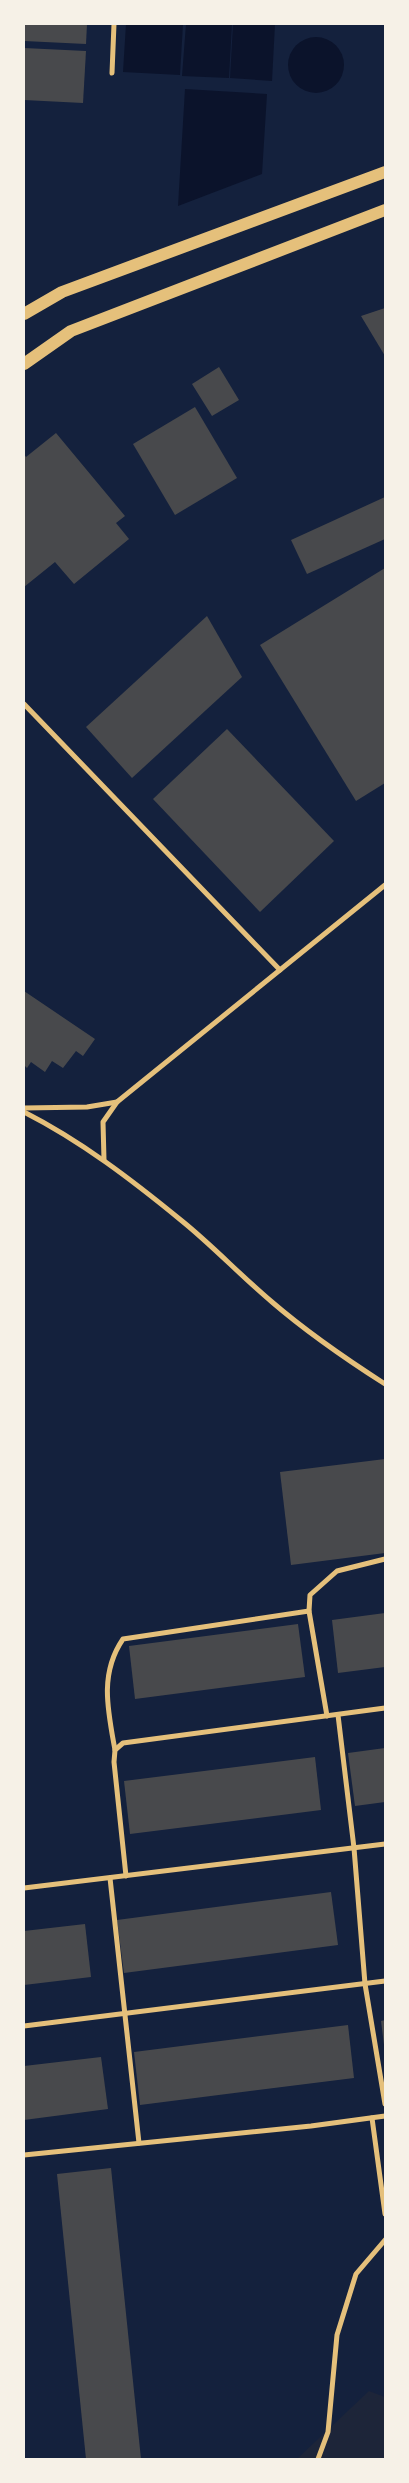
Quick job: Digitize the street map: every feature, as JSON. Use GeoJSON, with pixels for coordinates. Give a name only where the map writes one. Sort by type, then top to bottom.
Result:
{"type":"FeatureCollection","features":[{"type":"Feature","properties":{"kind":"main road"},"geometry":{"type":"LineString","coordinates":[[24,314],[62,292],[385,172]]}},
{"type":"Feature","properties":{"kind":"main road"},"geometry":{"type":"LineString","coordinates":[[24,364],[71,332],[385,210]]}},
{"type":"Feature","properties":{"kind":"street"},"geometry":{"type":"LineString","coordinates":[[112,73],[114,24]]}},
{"type":"Feature","properties":{"kind":"street"},"geometry":{"type":"LineString","coordinates":[[24,704],[280,970]]}},
{"type":"Feature","properties":{"kind":"street"},"geometry":{"type":"LineString","coordinates":[[104,1160],[103,1122],[116,1102],[385,885]]}},
{"type":"Feature","properties":{"kind":"street"},"geometry":{"type":"LineString","coordinates":[[24,1110],[87,1107],[116,1102]]}},
{"type":"Feature","properties":{"kind":"street"},"geometry":{"type":"LineString","coordinates":[[24,1110],[56,1128],[104,1160],[183,1222],[280,1309],[333,1350],[385,1384]]}},
{"type":"Feature","properties":{"kind":"street"},"geometry":{"type":"LineString","coordinates":[[327,1716],[308,1611],[310,1595],[337,1571],[385,1559]]}},
{"type":"Feature","properties":{"kind":"street"},"geometry":{"type":"LineString","coordinates":[[126,1876],[115,1750],[106,1698],[115,1652],[123,1639],[308,1611]]}},
{"type":"Feature","properties":{"kind":"street"},"geometry":{"type":"LineString","coordinates":[[115,1750],[123,1743],[385,1708]]}},
{"type":"Feature","properties":{"kind":"street"},"geometry":{"type":"LineString","coordinates":[[338,1715],[354,1848],[365,1984],[385,2104]]}},
{"type":"Feature","properties":{"kind":"street"},"geometry":{"type":"LineString","coordinates":[[24,1888],[385,1844]]}},
{"type":"Feature","properties":{"kind":"street"},"geometry":{"type":"LineString","coordinates":[[110,1878],[139,2143]]}},
{"type":"Feature","properties":{"kind":"street"},"geometry":{"type":"LineString","coordinates":[[24,2026],[385,1981]]}},
{"type":"Feature","properties":{"kind":"street"},"geometry":{"type":"LineString","coordinates":[[24,2154],[385,2116]]}},
{"type":"Feature","properties":{"kind":"street"},"geometry":{"type":"LineString","coordinates":[[372,2118],[385,2214]]}},
{"type":"Feature","properties":{"kind":"street"},"geometry":{"type":"LineString","coordinates":[[318,2459],[328,2432],[337,2335],[356,2274],[385,2240]]}},
{"type":"Feature","properties":{"kind":"shaded area"},"geometry":{"type":"Polygon","coordinates":[[[126,24],[183,24],[180,75],[123,72],[126,24]]]}},
{"type":"Feature","properties":{"kind":"shaded area"},"geometry":{"type":"Polygon","coordinates":[[[186,24],[232,24],[229,78],[182,76],[186,24]]]}},
{"type":"Feature","properties":{"kind":"shaded area"},"geometry":{"type":"Polygon","coordinates":[[[233,24],[275,24],[272,81],[230,78],[233,24]]]}},
{"type":"Feature","properties":{"kind":"shaded area"},"geometry":{"type":"Polygon","coordinates":[[[316,37],[331,42],[339,50],[344,65],[339,80],[331,88],[316,93],[301,88],[293,80],[288,65],[293,50],[301,42],[316,37]]]}},
{"type":"Feature","properties":{"kind":"shaded area"},"geometry":{"type":"Polygon","coordinates":[[[185,89],[267,94],[262,174],[178,206],[185,89]]]}},
{"type":"Feature","properties":{"kind":"shaded area"},"geometry":{"type":"Polygon","coordinates":[[[369,2391],[385,2397],[385,2459],[297,2459],[369,2391]]]}},
{"type":"Feature","properties":{"kind":"building"},"geometry":{"type":"Polygon","coordinates":[[[24,24],[87,24],[86,44],[24,41],[24,24]]]}},
{"type":"Feature","properties":{"kind":"building"},"geometry":{"type":"Polygon","coordinates":[[[24,48],[86,51],[83,103],[24,100],[24,48]]]}},
{"type":"Feature","properties":{"kind":"building"},"geometry":{"type":"Polygon","coordinates":[[[385,308],[385,356],[361,316],[385,308]]]}},
{"type":"Feature","properties":{"kind":"building"},"geometry":{"type":"Polygon","coordinates":[[[219,367],[239,400],[212,416],[192,384],[219,367]]]}},
{"type":"Feature","properties":{"kind":"building"},"geometry":{"type":"Polygon","coordinates":[[[195,407],[237,478],[175,515],[133,444],[195,407]]]}},
{"type":"Feature","properties":{"kind":"building"},"geometry":{"type":"Polygon","coordinates":[[[56,433],[125,516],[116,523],[129,539],[74,584],[55,562],[24,587],[24,454],[26,457],[56,433]]]}},
{"type":"Feature","properties":{"kind":"building"},"geometry":{"type":"Polygon","coordinates":[[[385,497],[385,539],[307,574],[291,540],[385,497]]]}},
{"type":"Feature","properties":{"kind":"building"},"geometry":{"type":"Polygon","coordinates":[[[385,568],[385,783],[356,801],[260,645],[385,568]]]}},
{"type":"Feature","properties":{"kind":"building"},"geometry":{"type":"Polygon","coordinates":[[[207,616],[242,677],[132,778],[86,727],[207,616]]]}},
{"type":"Feature","properties":{"kind":"building"},"geometry":{"type":"Polygon","coordinates":[[[227,729],[334,841],[260,912],[153,799],[227,729]]]}},
{"type":"Feature","properties":{"kind":"building"},"geometry":{"type":"Polygon","coordinates":[[[24,991],[95,1039],[83,1056],[76,1051],[63,1068],[52,1061],[45,1072],[31,1062],[27,1068],[24,1065],[24,991]]]}},
{"type":"Feature","properties":{"kind":"building"},"geometry":{"type":"Polygon","coordinates":[[[385,1459],[385,1553],[291,1565],[280,1472],[385,1459]]]}},
{"type":"Feature","properties":{"kind":"building"},"geometry":{"type":"Polygon","coordinates":[[[385,1613],[385,1667],[338,1673],[332,1620],[385,1613]]]}},
{"type":"Feature","properties":{"kind":"building"},"geometry":{"type":"Polygon","coordinates":[[[298,1624],[305,1677],[135,1699],[129,1646],[298,1624]]]}},
{"type":"Feature","properties":{"kind":"building"},"geometry":{"type":"Polygon","coordinates":[[[385,1748],[385,1802],[355,1806],[348,1753],[385,1748]]]}},
{"type":"Feature","properties":{"kind":"building"},"geometry":{"type":"Polygon","coordinates":[[[315,1757],[321,1810],[130,1834],[124,1781],[315,1757]]]}},
{"type":"Feature","properties":{"kind":"building"},"geometry":{"type":"Polygon","coordinates":[[[331,1892],[338,1945],[124,1973],[117,1920],[331,1892]]]}},
{"type":"Feature","properties":{"kind":"building"},"geometry":{"type":"Polygon","coordinates":[[[85,1924],[91,1977],[24,1985],[24,1931],[85,1924]]]}},
{"type":"Feature","properties":{"kind":"building"},"geometry":{"type":"Polygon","coordinates":[[[385,2020],[385,2045],[384,2045],[381,2021],[385,2020]]]}},
{"type":"Feature","properties":{"kind":"building"},"geometry":{"type":"Polygon","coordinates":[[[348,2025],[354,2078],[140,2105],[134,2052],[348,2025]]]}},
{"type":"Feature","properties":{"kind":"building"},"geometry":{"type":"Polygon","coordinates":[[[101,2057],[108,2109],[24,2120],[24,2066],[101,2057]]]}},
{"type":"Feature","properties":{"kind":"building"},"geometry":{"type":"Polygon","coordinates":[[[111,2168],[141,2459],[86,2459],[57,2174],[111,2168]]]}}]}
